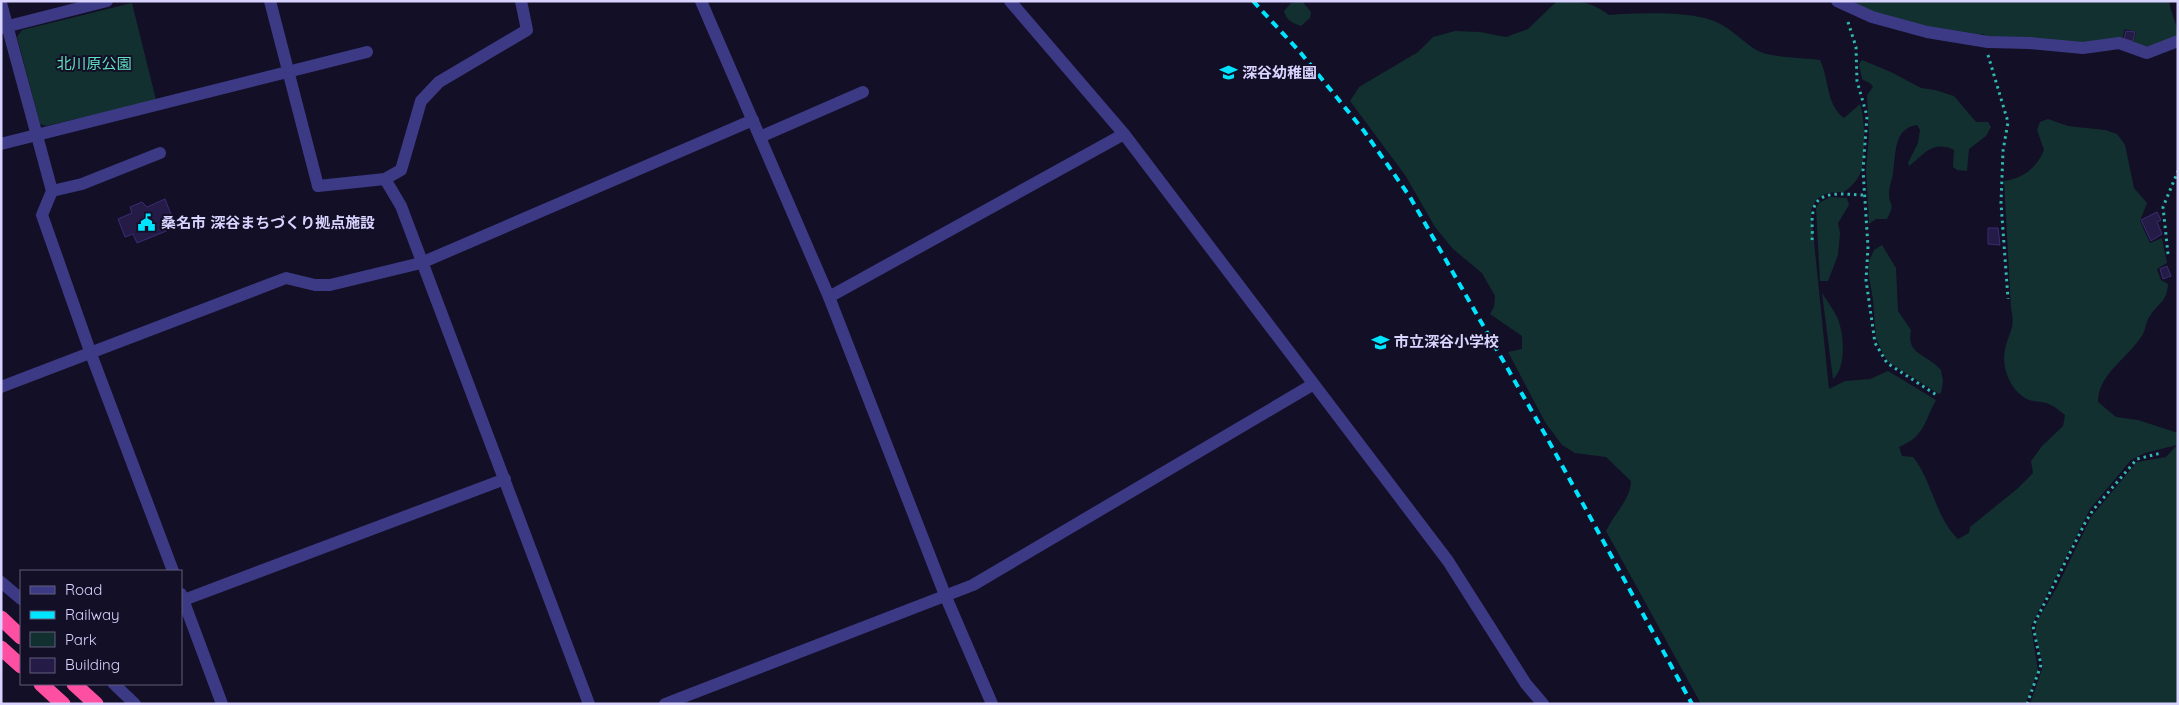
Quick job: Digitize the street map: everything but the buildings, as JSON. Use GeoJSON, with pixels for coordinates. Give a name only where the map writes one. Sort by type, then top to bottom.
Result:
{"type":"FeatureCollection","features":[{"type":"Feature","properties":{"kind":"highway"},"geometry":{"type":"LineString","coordinates":[[1,618],[20,636]]}},
{"type":"Feature","properties":{"kind":"highway"},"geometry":{"type":"LineString","coordinates":[[1,648],[20,665]]}},
{"type":"Feature","properties":{"kind":"highway"},"geometry":{"type":"LineString","coordinates":[[42,685],[63,704]]}},
{"type":"Feature","properties":{"kind":"highway"},"geometry":{"type":"LineString","coordinates":[[75,685],[96,704]]}},
{"type":"Feature","properties":{"kind":"street"},"geometry":{"type":"LineString","coordinates":[[4,28],[107,1]]}},
{"type":"Feature","properties":{"kind":"street"},"geometry":{"type":"LineString","coordinates":[[270,1],[318,186],[385,179],[400,170],[421,101],[439,82],[527,30],[521,1]]}},
{"type":"Feature","properties":{"kind":"street"},"geometry":{"type":"LineString","coordinates":[[701,1],[829,297],[944,595],[992,704]]}},
{"type":"Feature","properties":{"kind":"street"},"geometry":{"type":"LineString","coordinates":[[1010,1],[1124,134],[1448,561],[1526,684],[1543,704]]}},
{"type":"Feature","properties":{"kind":"street"},"geometry":{"type":"LineString","coordinates":[[1837,1],[1872,17],[1927,32],[1988,42],[2030,43],[2083,48],[2119,43],[2147,53],[2178,41]]}},
{"type":"Feature","properties":{"kind":"street"},"geometry":{"type":"LineString","coordinates":[[1,3],[4,28],[52,190],[42,215],[91,354],[173,570]]}},
{"type":"Feature","properties":{"kind":"street"},"geometry":{"type":"LineString","coordinates":[[1,144],[367,52]]}},
{"type":"Feature","properties":{"kind":"street"},"geometry":{"type":"LineString","coordinates":[[760,137],[862,92]]}},
{"type":"Feature","properties":{"kind":"street"},"geometry":{"type":"LineString","coordinates":[[1,387],[286,278],[315,285],[330,285],[421,263],[753,120]]}},
{"type":"Feature","properties":{"kind":"street"},"geometry":{"type":"LineString","coordinates":[[829,297],[1124,134]]}},
{"type":"Feature","properties":{"kind":"street"},"geometry":{"type":"LineString","coordinates":[[52,190],[82,184],[160,154]]}},
{"type":"Feature","properties":{"kind":"street"},"geometry":{"type":"LineString","coordinates":[[385,179],[401,206],[589,704]]}},
{"type":"Feature","properties":{"kind":"street"},"geometry":{"type":"LineString","coordinates":[[665,704],[973,585],[1312,384]]}},
{"type":"Feature","properties":{"kind":"street"},"geometry":{"type":"LineString","coordinates":[[222,704],[182,599],[505,479]]}},
{"type":"Feature","properties":{"kind":"street"},"geometry":{"type":"LineString","coordinates":[[1,582],[20,598]]}},
{"type":"Feature","properties":{"kind":"street"},"geometry":{"type":"LineString","coordinates":[[115,685],[135,704]]}},
{"type":"Feature","properties":{"kind":"path"},"geometry":{"type":"LineString","coordinates":[[1846,17],[1852,29],[1857,81],[1867,116],[1864,195],[1868,247],[1866,280],[1875,343],[1886,363],[1938,396]]}},
{"type":"Feature","properties":{"kind":"path"},"geometry":{"type":"LineString","coordinates":[[1982,40],[2008,122],[2003,151],[2001,203],[2008,299]]}},
{"type":"Feature","properties":{"kind":"path"},"geometry":{"type":"LineString","coordinates":[[2168,254],[2163,208],[2178,171]]}},
{"type":"Feature","properties":{"kind":"path"},"geometry":{"type":"LineString","coordinates":[[1812,240],[1812,214],[1814,206],[1820,198],[1829,194],[1864,195]]}},
{"type":"Feature","properties":{"kind":"path"},"geometry":{"type":"LineString","coordinates":[[2028,704],[2041,665],[2033,626],[2085,523],[2093,510],[2137,458],[2161,453]]}},
{"type":"Feature","properties":{"kind":"green space"},"geometry":{"type":"Polygon","coordinates":[[[1302,1],[1311,12],[1310,18],[1301,26],[1290,21],[1284,11],[1291,3],[1302,1]]]}},
{"type":"Feature","properties":{"kind":"green space"},"geometry":{"type":"Polygon","coordinates":[[[1557,1],[1585,3],[1609,15],[1667,14],[1711,20],[1727,28],[1763,53],[1820,60],[1831,99],[1838,113],[1844,118],[1860,104],[1863,118],[1864,157],[1860,174],[1844,192],[1823,195],[1815,201],[1811,212],[1829,389],[1845,381],[1870,379],[1888,371],[1936,400],[1919,434],[1908,443],[1899,447],[1902,456],[1913,457],[1920,467],[1944,520],[1958,539],[1969,533],[1970,527],[2017,489],[2033,473],[2031,461],[2042,446],[2063,426],[2065,415],[2049,404],[2029,400],[2021,395],[2011,383],[2005,368],[2004,353],[2013,320],[2004,181],[2011,180],[2029,171],[2041,156],[2044,150],[2037,130],[2040,122],[2048,119],[2068,126],[2105,130],[2117,134],[2125,145],[2134,188],[2147,203],[2140,221],[2150,243],[2162,238],[2167,263],[2157,269],[2161,280],[2168,284],[2166,295],[2153,311],[2143,334],[2103,383],[2099,392],[2098,402],[2116,417],[2138,420],[2178,433],[2178,704],[2030,704],[2043,666],[2035,633],[2037,621],[2057,587],[2091,517],[2137,462],[2166,457],[2177,445],[2145,453],[2131,460],[2090,509],[2031,626],[2038,671],[2025,704],[1701,704],[1606,531],[1628,495],[1631,481],[1606,457],[1575,453],[1562,445],[1545,422],[1508,352],[1522,349],[1522,336],[1490,314],[1494,307],[1495,296],[1482,273],[1453,249],[1435,227],[1405,175],[1350,101],[1359,87],[1418,52],[1433,37],[1455,31],[1480,32],[1506,37],[1528,29],[1557,1]]]}},
{"type":"Feature","properties":{"kind":"green space"},"geometry":{"type":"Polygon","coordinates":[[[1844,1],[2169,1],[2178,38],[2156,48],[2133,44],[2136,32],[2125,29],[2122,40],[2082,44],[1987,40],[1984,34],[1949,34],[1931,30],[1844,1]]]}},
{"type":"Feature","properties":{"kind":"green space","name":"北川原公園"},"geometry":{"type":"Polygon","coordinates":[[[132,3],[156,100],[46,126],[40,124],[17,37],[22,30],[132,3]]]}},
{"type":"Feature","properties":{"kind":"green space"},"geometry":{"type":"Polygon","coordinates":[[[1862,60],[1891,72],[1921,88],[1954,96],[1976,122],[1988,122],[1991,127],[1986,136],[1969,149],[1967,171],[1957,170],[1953,167],[1954,150],[1946,147],[1929,150],[1909,166],[1908,163],[1918,143],[1920,130],[1917,125],[1909,127],[1904,131],[1897,143],[1889,188],[1891,210],[1887,219],[1876,219],[1869,224],[1866,168],[1869,136],[1867,95],[1873,87],[1862,79],[1859,64],[1862,60]]]}},
{"type":"Feature","properties":{"kind":"green space"},"geometry":{"type":"Polygon","coordinates":[[[1830,197],[1847,198],[1849,205],[1838,223],[1840,233],[1838,255],[1828,281],[1820,281],[1816,208],[1819,203],[1830,197]]]}},
{"type":"Feature","properties":{"kind":"green space"},"geometry":{"type":"Polygon","coordinates":[[[1882,245],[1896,268],[1898,311],[1911,330],[1911,344],[1918,353],[1941,370],[1943,381],[1941,393],[1939,394],[1890,363],[1884,356],[1876,338],[1869,261],[1874,250],[1882,245]]]}},
{"type":"Feature","properties":{"kind":"green space"},"geometry":{"type":"Polygon","coordinates":[[[1822,293],[1837,317],[1843,340],[1841,367],[1833,379],[1822,293]]]}},
{"type":"Feature","properties":{"kind":"railway"},"geometry":{"type":"LineString","coordinates":[[1253,1],[1300,52],[1364,131],[1410,197],[1546,436],[1692,704]]}},
{"type":"Feature","properties":{"kind":"place","name":"深谷幼稚園"},"geometry":{"type":"Point","coordinates":[1228,73]}},
{"type":"Feature","properties":{"kind":"place","name":"桑名市 深谷まちづくり拠点施設"},"geometry":{"type":"Point","coordinates":[147,223]}},
{"type":"Feature","properties":{"kind":"place","name":"市立深谷小学校"},"geometry":{"type":"Point","coordinates":[1380,342]}}]}
